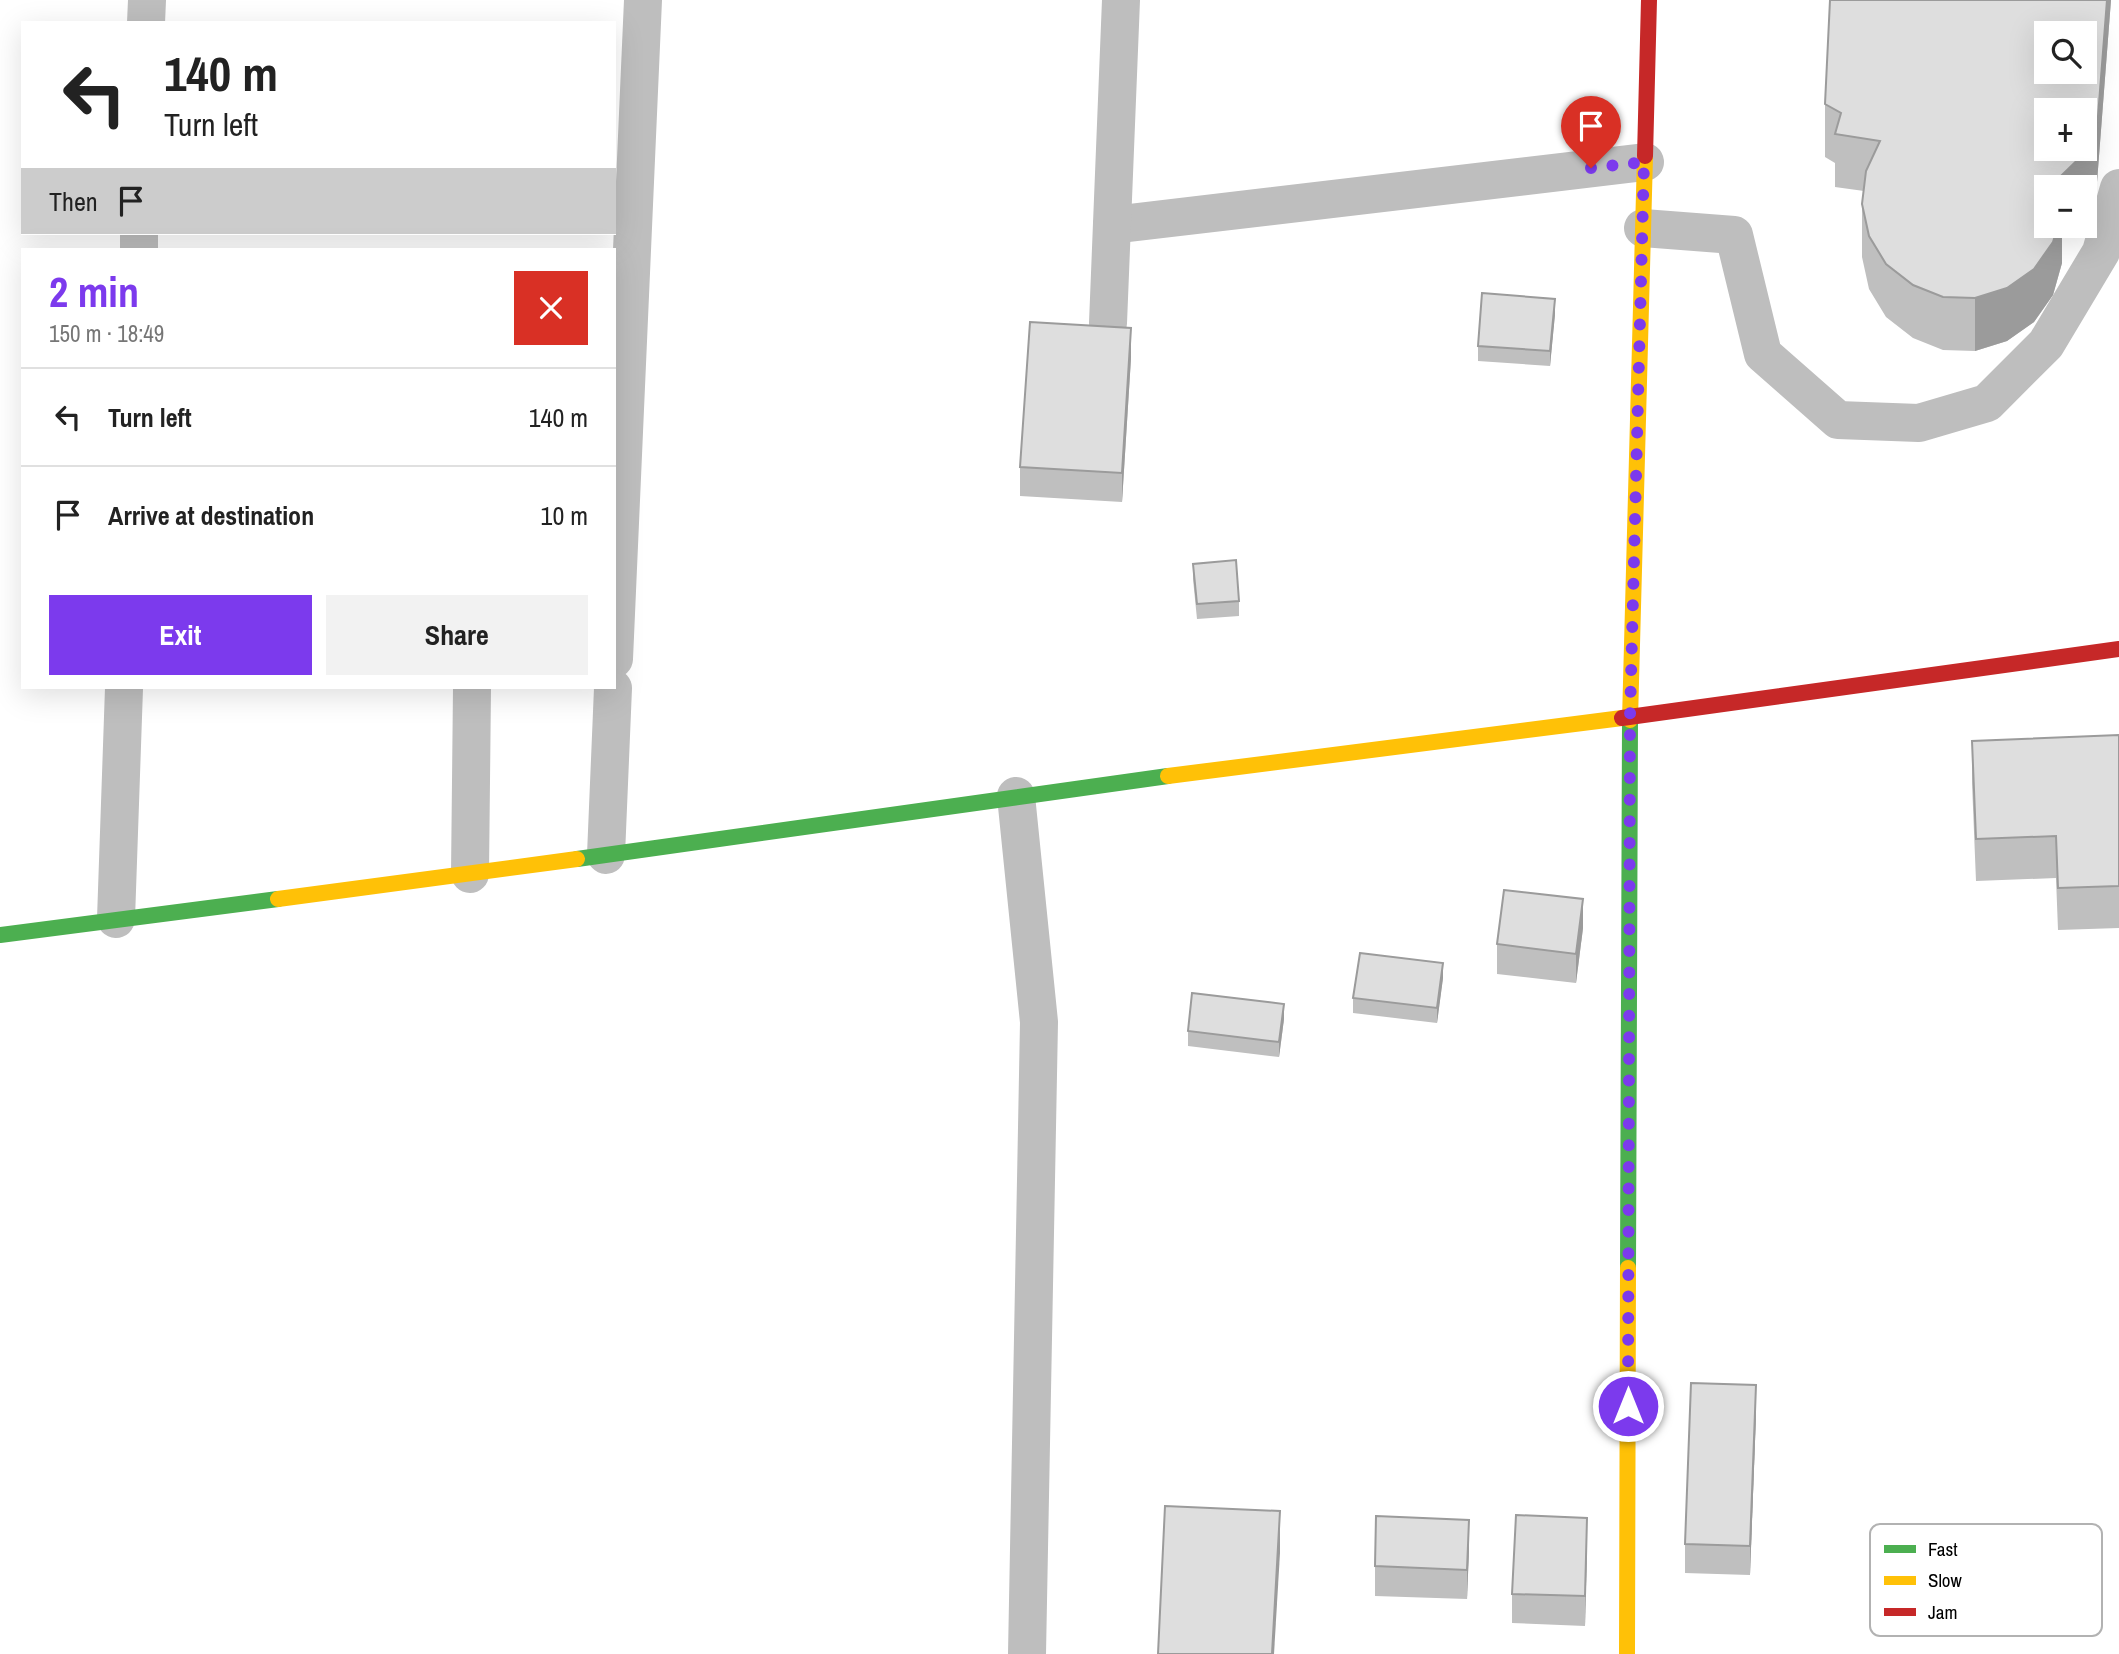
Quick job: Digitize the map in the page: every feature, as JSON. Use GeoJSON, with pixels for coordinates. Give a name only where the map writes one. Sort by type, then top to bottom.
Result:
{"type":"FeatureCollection","features":[{"type":"Feature","properties":{"kind":"street"},"geometry":{"type":"LineString","coordinates":[[146,21],[147,0]]}},
{"type":"Feature","properties":{"kind":"street"},"geometry":{"type":"LineString","coordinates":[[616,614],[643,0]]}},
{"type":"Feature","properties":{"kind":"street"},"geometry":{"type":"LineString","coordinates":[[1108,323],[1122,0]]}},
{"type":"Feature","properties":{"kind":"street"},"geometry":{"type":"LineString","coordinates":[[1627,1654],[1630,717],[1648,0]]}},
{"type":"Feature","properties":{"kind":"street"},"geometry":{"type":"LineString","coordinates":[[1112,225],[1644,162]]}},
{"type":"Feature","properties":{"kind":"street"},"geometry":{"type":"LineString","coordinates":[[1643,228],[1734,235],[1763,354],[1838,420],[1919,423],[1987,403],[2046,344],[2101,252],[2119,188]]}},
{"type":"Feature","properties":{"kind":"street"},"geometry":{"type":"LineString","coordinates":[[0,935],[470,874],[1016,796],[1630,717],[2119,649]]}},
{"type":"Feature","properties":{"kind":"street"},"geometry":{"type":"LineString","coordinates":[[116,919],[124,689]]}},
{"type":"Feature","properties":{"kind":"street"},"geometry":{"type":"LineString","coordinates":[[470,874],[472,689]]}},
{"type":"Feature","properties":{"kind":"street"},"geometry":{"type":"LineString","coordinates":[[606,855],[613,689]]}},
{"type":"Feature","properties":{"kind":"street"},"geometry":{"type":"LineString","coordinates":[[1016,796],[1040,1022],[1027,1654]]}},
{"type":"Feature","properties":{"kind":"building"},"geometry":{"type":"Polygon","coordinates":[[[1830,0],[2107,0],[2097,129],[2097,98],[2034,98],[2034,161],[2076,161],[2062,175],[2034,175],[2034,238],[2054,238],[2034,269],[2007,288],[1975,298],[1943,297],[1913,285],[1886,264],[1869,236],[1862,204],[1866,171],[1880,141],[1835,134],[1841,113],[1825,104],[1830,0]]]}},
{"type":"Feature","properties":{"kind":"building"},"geometry":{"type":"Polygon","coordinates":[[[1482,293],[1555,299],[1550,351],[1478,346],[1482,293]]]}},
{"type":"Feature","properties":{"kind":"building"},"geometry":{"type":"Polygon","coordinates":[[[1030,322],[1131,328],[1122,473],[1020,467],[1030,322]]]}},
{"type":"Feature","properties":{"kind":"building"},"geometry":{"type":"Polygon","coordinates":[[[1236,560],[1239,601],[1197,604],[1193,564],[1236,560]]]}},
{"type":"Feature","properties":{"kind":"building"},"geometry":{"type":"Polygon","coordinates":[[[2119,735],[2119,886],[2058,888],[2056,836],[1976,839],[1972,741],[2119,735]]]}},
{"type":"Feature","properties":{"kind":"building"},"geometry":{"type":"Polygon","coordinates":[[[1504,890],[1583,899],[1576,954],[1497,944],[1504,890]]]}},
{"type":"Feature","properties":{"kind":"building"},"geometry":{"type":"Polygon","coordinates":[[[1360,953],[1443,963],[1437,1008],[1353,998],[1360,953]]]}},
{"type":"Feature","properties":{"kind":"building"},"geometry":{"type":"Polygon","coordinates":[[[1192,993],[1284,1004],[1279,1042],[1188,1031],[1192,993]]]}},
{"type":"Feature","properties":{"kind":"building"},"geometry":{"type":"Polygon","coordinates":[[[1691,1383],[1756,1385],[1750,1546],[1685,1544],[1691,1383]]]}},
{"type":"Feature","properties":{"kind":"building"},"geometry":{"type":"Polygon","coordinates":[[[1165,1506],[1280,1511],[1272,1654],[1158,1654],[1165,1506]]]}},
{"type":"Feature","properties":{"kind":"building"},"geometry":{"type":"Polygon","coordinates":[[[1516,1515],[1587,1518],[1585,1596],[1512,1594],[1516,1515]]]}},
{"type":"Feature","properties":{"kind":"building"},"geometry":{"type":"Polygon","coordinates":[[[1376,1516],[1469,1520],[1467,1570],[1375,1566],[1376,1516]]]}},
{"type":"Feature","properties":{"kind":"traffic: fast"},"geometry":{"type":"LineString","coordinates":[[1628,1268],[1630,720]]}},
{"type":"Feature","properties":{"kind":"traffic: fast"},"geometry":{"type":"LineString","coordinates":[[577,859],[1168,776]]}},
{"type":"Feature","properties":{"kind":"traffic: fast"},"geometry":{"type":"LineString","coordinates":[[0,935],[278,899]]}},
{"type":"Feature","properties":{"kind":"traffic: slow"},"geometry":{"type":"LineString","coordinates":[[1630,720],[1645,156]]}},
{"type":"Feature","properties":{"kind":"traffic: slow"},"geometry":{"type":"LineString","coordinates":[[1168,776],[1622,718]]}},
{"type":"Feature","properties":{"kind":"traffic: slow"},"geometry":{"type":"LineString","coordinates":[[278,899],[577,859]]}},
{"type":"Feature","properties":{"kind":"traffic: slow"},"geometry":{"type":"LineString","coordinates":[[1627,1654],[1628,1268]]}},
{"type":"Feature","properties":{"kind":"traffic: jam"},"geometry":{"type":"LineString","coordinates":[[1645,156],[1649,0]]}},
{"type":"Feature","properties":{"kind":"traffic: jam"},"geometry":{"type":"LineString","coordinates":[[1622,718],[2119,649]]}},
{"type":"Feature","properties":{"kind":"route"},"geometry":{"type":"LineString","coordinates":[[1591,168],[1644,162],[1630,717],[1628,1406]]}}]}
